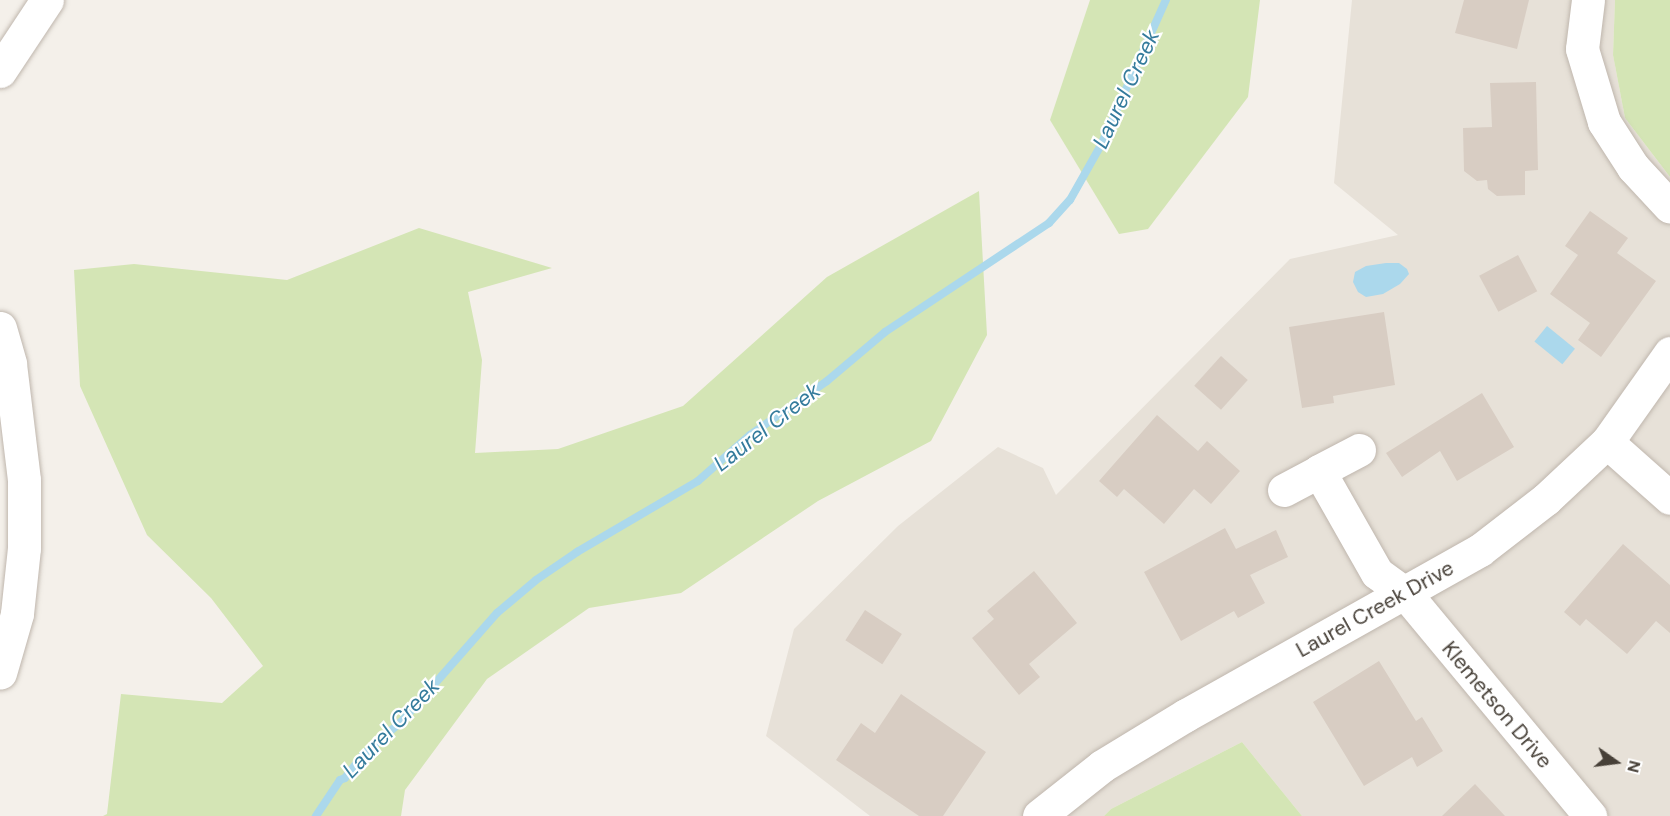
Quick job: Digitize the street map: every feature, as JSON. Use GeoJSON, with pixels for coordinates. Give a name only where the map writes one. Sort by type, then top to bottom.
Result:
{"type":"FeatureCollection","features":[{"type":"Feature","properties":{"kind":"street"},"geometry":{"type":"LineString","coordinates":[[0,71],[47,0]]}},
{"type":"Feature","properties":{"kind":"street"},"geometry":{"type":"LineString","coordinates":[[1588,0],[1582,49],[1604,122],[1633,167],[1670,207]]}},
{"type":"Feature","properties":{"kind":"street"},"geometry":{"type":"LineString","coordinates":[[0,328],[10,364],[24,480],[24,548],[16,614],[0,673]]}},
{"type":"Feature","properties":{"kind":"street","name":"Laurel Creek Drive"},"geometry":{"type":"LineString","coordinates":[[1039,816],[1102,766],[1167,726],[1480,550],[1546,499],[1607,442],[1670,353]]}},
{"type":"Feature","properties":{"kind":"street"},"geometry":{"type":"LineString","coordinates":[[1607,442],[1670,498]]}},
{"type":"Feature","properties":{"kind":"street"},"geometry":{"type":"LineString","coordinates":[[1284,490],[1359,450]]}},
{"type":"Feature","properties":{"kind":"street","name":"Klemetson Drive"},"geometry":{"type":"LineString","coordinates":[[1319,471],[1377,573],[1405,594],[1590,816]]}},
{"type":"Feature","properties":{"kind":"shaded area"},"geometry":{"type":"Polygon","coordinates":[[[1352,0],[1615,0],[1613,55],[1625,118],[1670,177],[1670,816],[1302,816],[1242,742],[1111,809],[1104,816],[870,816],[766,736],[794,629],[898,526],[998,447],[1043,468],[1056,495],[1290,259],[1398,235],[1334,183],[1352,0]]]}},
{"type":"Feature","properties":{"kind":"green space"},"geometry":{"type":"Polygon","coordinates":[[[1090,0],[1260,0],[1248,97],[1148,229],[1119,234],[1050,120],[1090,0]]]}},
{"type":"Feature","properties":{"kind":"green space"},"geometry":{"type":"Polygon","coordinates":[[[1615,0],[1670,0],[1670,177],[1625,118],[1613,55],[1615,0]]]}},
{"type":"Feature","properties":{"kind":"green space"},"geometry":{"type":"Polygon","coordinates":[[[979,191],[987,335],[931,441],[818,501],[681,593],[589,608],[487,679],[405,790],[401,816],[103,816],[107,814],[121,694],[222,703],[263,666],[211,598],[147,535],[80,386],[74,270],[134,264],[287,280],[419,228],[552,268],[468,292],[482,360],[475,453],[558,449],[683,406],[827,277],[979,191]]]}},
{"type":"Feature","properties":{"kind":"green space"},"geometry":{"type":"Polygon","coordinates":[[[1242,742],[1302,816],[1104,816],[1111,809],[1242,742]]]}},
{"type":"Feature","properties":{"kind":"water"},"geometry":{"type":"Polygon","coordinates":[[[1399,263],[1407,269],[1409,274],[1400,284],[1383,294],[1366,297],[1358,292],[1353,282],[1355,272],[1366,266],[1399,263]]]}},
{"type":"Feature","properties":{"kind":"water"},"geometry":{"type":"Polygon","coordinates":[[[1547,326],[1575,349],[1562,364],[1534,342],[1547,326]]]}},
{"type":"Feature","properties":{"kind":"building"},"geometry":{"type":"Polygon","coordinates":[[[1464,0],[1529,0],[1517,49],[1455,33],[1464,0]]]}},
{"type":"Feature","properties":{"kind":"building"},"geometry":{"type":"Polygon","coordinates":[[[1536,82],[1538,170],[1525,171],[1525,195],[1497,196],[1488,189],[1487,180],[1477,181],[1464,171],[1463,128],[1492,127],[1490,83],[1536,82]]]}},
{"type":"Feature","properties":{"kind":"building"},"geometry":{"type":"Polygon","coordinates":[[[1590,211],[1628,238],[1617,253],[1656,281],[1601,357],[1578,340],[1590,323],[1550,294],[1578,255],[1565,246],[1590,211]]]}},
{"type":"Feature","properties":{"kind":"building"},"geometry":{"type":"Polygon","coordinates":[[[1518,255],[1537,291],[1498,312],[1479,276],[1518,255]]]}},
{"type":"Feature","properties":{"kind":"building"},"geometry":{"type":"Polygon","coordinates":[[[1384,312],[1395,385],[1333,396],[1334,403],[1302,408],[1289,327],[1384,312]]]}},
{"type":"Feature","properties":{"kind":"building"},"geometry":{"type":"Polygon","coordinates":[[[1221,356],[1248,380],[1221,410],[1194,386],[1221,356]]]}},
{"type":"Feature","properties":{"kind":"building"},"geometry":{"type":"Polygon","coordinates":[[[1482,393],[1514,447],[1457,481],[1440,451],[1402,477],[1386,453],[1482,393]]]}},
{"type":"Feature","properties":{"kind":"building"},"geometry":{"type":"Polygon","coordinates":[[[1157,415],[1198,451],[1207,441],[1240,471],[1211,504],[1194,489],[1164,524],[1124,489],[1117,497],[1099,481],[1157,415]]]}},
{"type":"Feature","properties":{"kind":"building"},"geometry":{"type":"Polygon","coordinates":[[[1225,528],[1236,549],[1276,530],[1288,557],[1250,575],[1265,603],[1238,618],[1234,611],[1181,641],[1144,572],[1225,528]]]}},
{"type":"Feature","properties":{"kind":"building"},"geometry":{"type":"Polygon","coordinates":[[[1623,544],[1670,585],[1670,633],[1656,621],[1627,654],[1586,619],[1580,626],[1564,612],[1623,544]]]}},
{"type":"Feature","properties":{"kind":"building"},"geometry":{"type":"Polygon","coordinates":[[[1034,571],[1077,623],[1029,664],[1040,677],[1019,695],[972,638],[994,619],[987,611],[1034,571]]]}},
{"type":"Feature","properties":{"kind":"building"},"geometry":{"type":"Polygon","coordinates":[[[865,610],[902,634],[882,664],[845,640],[865,610]]]}},
{"type":"Feature","properties":{"kind":"building"},"geometry":{"type":"Polygon","coordinates":[[[1379,661],[1416,721],[1422,717],[1443,751],[1417,767],[1412,757],[1364,786],[1313,702],[1379,661]]]}},
{"type":"Feature","properties":{"kind":"building"},"geometry":{"type":"Polygon","coordinates":[[[901,694],[986,752],[943,816],[919,816],[836,760],[861,723],[875,733],[901,694]]]}},
{"type":"Feature","properties":{"kind":"building"},"geometry":{"type":"Polygon","coordinates":[[[1475,784],[1505,816],[1442,816],[1475,784]]]}},
{"type":"Feature","properties":{"kind":"waterway","name":"Laurel Creek"},"geometry":{"type":"LineString","coordinates":[[316,816],[340,780],[345,778],[363,755],[402,721],[497,613],[536,580],[577,552],[698,481],[750,435],[827,381],[885,332],[1049,223],[1070,200],[1101,145],[1166,0]]}}]}
